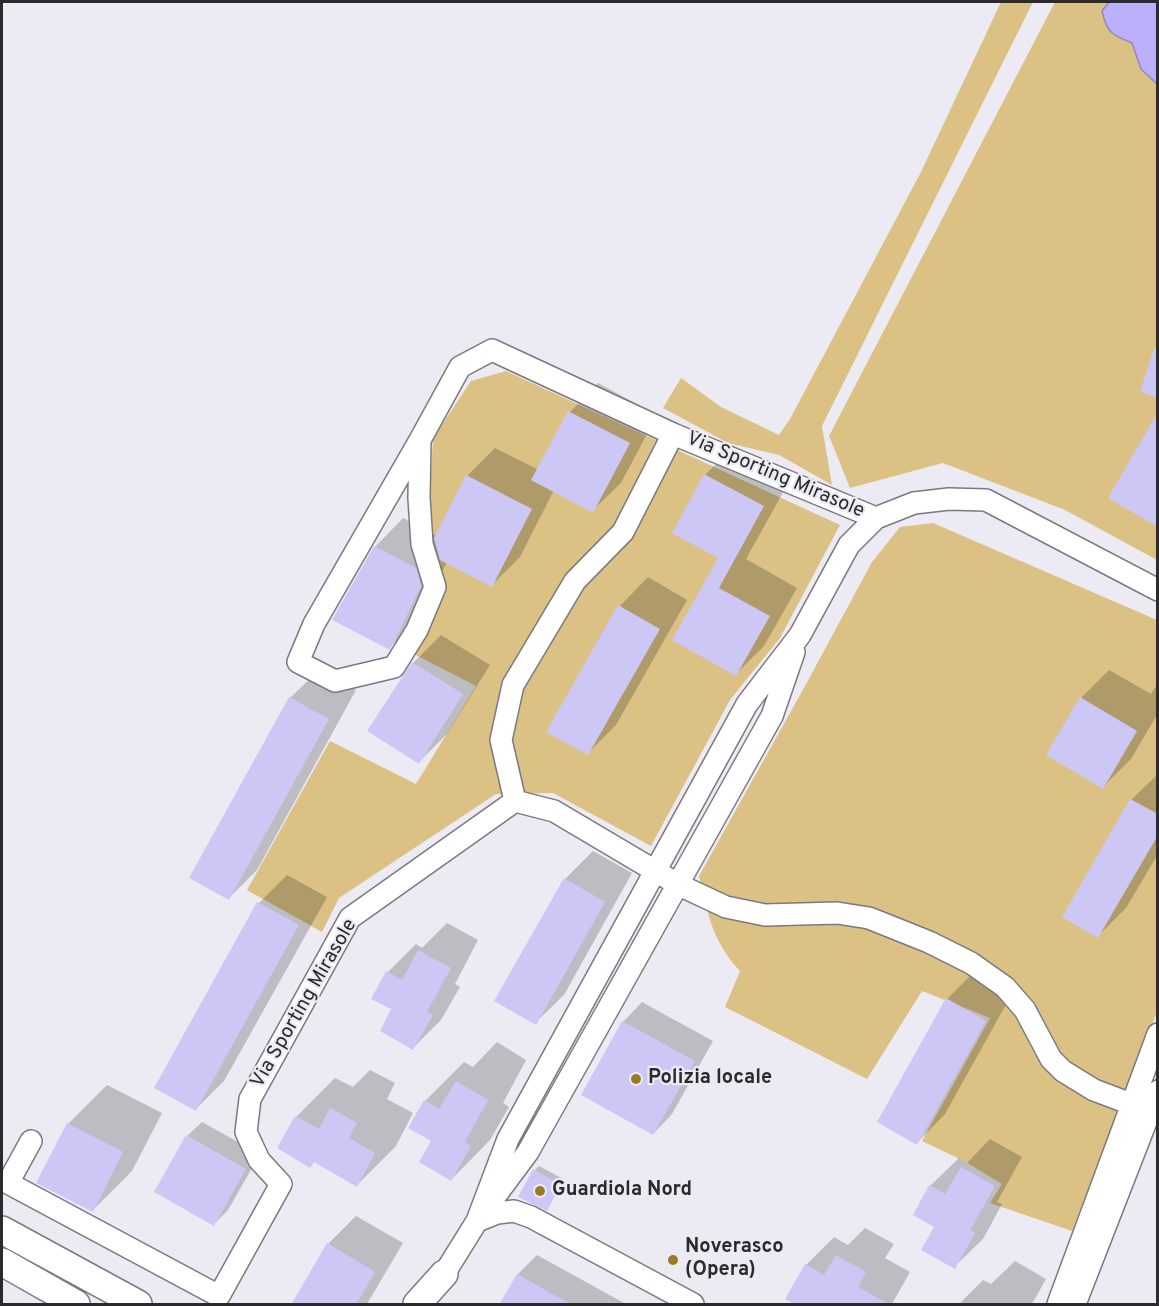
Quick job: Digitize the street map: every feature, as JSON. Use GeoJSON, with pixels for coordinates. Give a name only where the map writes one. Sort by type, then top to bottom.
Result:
{"type":"FeatureCollection","features":[{"type":"Feature","properties":{"kind":"main road"},"geometry":{"type":"LineString","coordinates":[[2,1230],[138,1305]]}},
{"type":"Feature","properties":{"kind":"main road"},"geometry":{"type":"LineString","coordinates":[[2,1262],[76,1305]]}},
{"type":"Feature","properties":{"kind":"main road"},"geometry":{"type":"LineString","coordinates":[[417,1305],[444,1274]]}},
{"type":"Feature","properties":{"kind":"main road"},"geometry":{"type":"LineString","coordinates":[[438,1305],[444,1274]]}},
{"type":"Feature","properties":{"kind":"street","name":"Via Sporting Mirasole"},"geometry":{"type":"LineString","coordinates":[[420,440],[419,498],[422,544],[435,587],[417,630],[393,667],[335,681],[298,662],[314,624],[460,367],[492,350],[674,434],[876,518]]}},
{"type":"Feature","properties":{"kind":"street","name":"Via Sporting Mirasole"},"geometry":{"type":"LineString","coordinates":[[31,1141],[8,1183],[219,1296],[282,1184],[259,1160],[246,1132],[250,1099],[350,918],[515,801],[501,740],[513,686],[575,581],[623,532],[674,434]]}},
{"type":"Feature","properties":{"kind":"street","name":"Via Sporting Mirasole"},"geometry":{"type":"LineString","coordinates":[[477,1221],[508,1139],[747,704],[800,635],[849,545],[876,518],[914,503],[949,499],[986,500],[1158,590]]}},
{"type":"Feature","properties":{"kind":"street","name":"Via Sporting Mirasole"},"geometry":{"type":"LineString","coordinates":[[477,1221],[528,1152],[679,885],[772,716],[800,635]]}},
{"type":"Feature","properties":{"kind":"street"},"geometry":{"type":"LineString","coordinates":[[515,801],[554,811],[679,885],[726,907],[765,915],[837,913],[869,918],[929,942],[971,963],[1005,987],[1025,1010],[1051,1059],[1063,1071],[1094,1090],[1131,1104]]}},
{"type":"Feature","properties":{"kind":"street"},"geometry":{"type":"LineString","coordinates":[[1058,1305],[1158,1034]]}},
{"type":"Feature","properties":{"kind":"street"},"geometry":{"type":"LineString","coordinates":[[1076,1305],[1158,1091]]}},
{"type":"Feature","properties":{"kind":"street"},"geometry":{"type":"LineString","coordinates":[[444,1274],[477,1221],[497,1213],[514,1211],[531,1217],[693,1305]]}},
{"type":"Feature","properties":{"kind":"shaded area"},"geometry":{"type":"Polygon","coordinates":[[[1001,2],[1033,2],[822,426],[832,485],[779,455],[728,443],[663,408],[681,378],[721,407],[779,435],[790,419],[921,172],[1001,2]]]}},
{"type":"Feature","properties":{"kind":"shaded area"},"geometry":{"type":"Polygon","coordinates":[[[1055,2],[1157,2],[1157,560],[1065,510],[943,463],[850,488],[829,436],[1055,2]]]}},
{"type":"Feature","properties":{"kind":"shaded area"},"geometry":{"type":"Polygon","coordinates":[[[1109,2],[1157,2],[1157,84],[1141,69],[1132,43],[1108,29],[1102,11],[1109,2]]]}},
{"type":"Feature","properties":{"kind":"shaded area"},"geometry":{"type":"Polygon","coordinates":[[[506,371],[840,525],[780,638],[730,700],[651,846],[553,793],[496,794],[339,898],[322,932],[247,890],[330,741],[416,784],[476,686],[410,652],[438,601],[430,493],[433,438],[471,381],[506,371]]]}},
{"type":"Feature","properties":{"kind":"shaded area"},"geometry":{"type":"Polygon","coordinates":[[[933,523],[1157,620],[1157,1012],[1072,1231],[990,1203],[1002,1184],[966,1162],[922,1141],[990,1018],[922,991],[867,1079],[725,1007],[740,971],[723,949],[712,927],[699,876],[872,562],[900,527],[933,523]]]}},
{"type":"Feature","properties":{"kind":"building"},"geometry":{"type":"Polygon","coordinates":[[[1154,349],[1158,350],[1158,398],[1140,392],[1154,349]]]}},
{"type":"Feature","properties":{"kind":"building"},"geometry":{"type":"Polygon","coordinates":[[[568,411],[630,443],[593,513],[531,480],[568,411]]]}},
{"type":"Feature","properties":{"kind":"building"},"geometry":{"type":"Polygon","coordinates":[[[1158,412],[1158,527],[1108,498],[1158,412]]]}},
{"type":"Feature","properties":{"kind":"building"},"geometry":{"type":"Polygon","coordinates":[[[704,474],[764,506],[719,588],[770,616],[736,676],[672,640],[718,558],[672,533],[704,474]]]}},
{"type":"Feature","properties":{"kind":"building"},"geometry":{"type":"Polygon","coordinates":[[[466,475],[532,509],[492,587],[440,560],[434,538],[466,475]]]}},
{"type":"Feature","properties":{"kind":"building"},"geometry":{"type":"Polygon","coordinates":[[[374,546],[416,568],[421,586],[390,650],[332,620],[374,546]]]}},
{"type":"Feature","properties":{"kind":"building"},"geometry":{"type":"Polygon","coordinates":[[[618,605],[660,629],[588,755],[546,732],[618,605]]]}},
{"type":"Feature","properties":{"kind":"building"},"geometry":{"type":"Polygon","coordinates":[[[412,662],[463,694],[419,764],[367,731],[412,662]]]}},
{"type":"Feature","properties":{"kind":"building"},"geometry":{"type":"Polygon","coordinates":[[[289,697],[329,719],[229,900],[189,878],[289,697]]]}},
{"type":"Feature","properties":{"kind":"building"},"geometry":{"type":"Polygon","coordinates":[[[1080,697],[1137,731],[1103,789],[1046,755],[1080,697]]]}},
{"type":"Feature","properties":{"kind":"building"},"geometry":{"type":"Polygon","coordinates":[[[1130,799],[1158,814],[1158,835],[1098,938],[1062,917],[1130,799]]]}},
{"type":"Feature","properties":{"kind":"building"},"geometry":{"type":"Polygon","coordinates":[[[564,878],[605,902],[536,1025],[494,1001],[564,878]]]}},
{"type":"Feature","properties":{"kind":"building"},"geometry":{"type":"Polygon","coordinates":[[[257,902],[299,925],[196,1111],[154,1088],[257,902]]]}},
{"type":"Feature","properties":{"kind":"building"},"geometry":{"type":"Polygon","coordinates":[[[418,950],[451,968],[427,1012],[433,1015],[413,1050],[380,1031],[391,1009],[371,999],[386,971],[402,980],[418,950]]]}},
{"type":"Feature","properties":{"kind":"building"},"geometry":{"type":"Polygon","coordinates":[[[946,998],[986,1021],[917,1145],[877,1122],[946,998]]]}},
{"type":"Feature","properties":{"kind":"building"},"geometry":{"type":"Polygon","coordinates":[[[622,1021],[695,1061],[653,1135],[581,1095],[622,1021]]]}},
{"type":"Feature","properties":{"kind":"building"},"geometry":{"type":"Polygon","coordinates":[[[456,1081],[488,1100],[465,1142],[471,1146],[451,1181],[419,1162],[431,1141],[408,1128],[424,1100],[439,1109],[456,1081]]]}},
{"type":"Feature","properties":{"kind":"building"},"geometry":{"type":"Polygon","coordinates":[[[330,1108],[357,1123],[349,1138],[375,1153],[357,1187],[314,1162],[310,1168],[277,1148],[295,1116],[319,1129],[330,1108]]]}},
{"type":"Feature","properties":{"kind":"building"},"geometry":{"type":"Polygon","coordinates":[[[67,1123],[123,1152],[93,1212],[36,1183],[67,1123]]]}},
{"type":"Feature","properties":{"kind":"building"},"geometry":{"type":"Polygon","coordinates":[[[186,1135],[246,1169],[214,1226],[154,1192],[186,1135]]]}},
{"type":"Feature","properties":{"kind":"building"},"geometry":{"type":"Polygon","coordinates":[[[961,1167],[995,1186],[970,1230],[975,1233],[955,1269],[921,1250],[934,1227],[913,1215],[929,1185],[945,1194],[961,1167]]]}},
{"type":"Feature","properties":{"kind":"building","name":"Guardiola Nord"},"geometry":{"type":"Polygon","coordinates":[[[533,1169],[561,1185],[547,1211],[518,1197],[533,1169]]]}},
{"type":"Feature","properties":{"kind":"building"},"geometry":{"type":"Polygon","coordinates":[[[327,1243],[375,1272],[356,1305],[291,1305],[327,1243]]]}},
{"type":"Feature","properties":{"kind":"building"},"geometry":{"type":"Polygon","coordinates":[[[836,1255],[866,1272],[858,1287],[890,1305],[796,1305],[785,1299],[805,1264],[824,1275],[836,1255]]]}},
{"type":"Feature","properties":{"kind":"building"},"geometry":{"type":"Polygon","coordinates":[[[517,1274],[572,1305],[499,1305],[517,1274]]]}},
{"type":"Feature","properties":{"kind":"place","name":"Polizia locale"},"geometry":{"type":"Point","coordinates":[636,1079]}},
{"type":"Feature","properties":{"kind":"place","name":"Guardiola Nord"},"geometry":{"type":"Point","coordinates":[540,1191]}},
{"type":"Feature","properties":{"kind":"place","name":"Noverasco (Opera)"},"geometry":{"type":"Point","coordinates":[673,1260]}}]}
